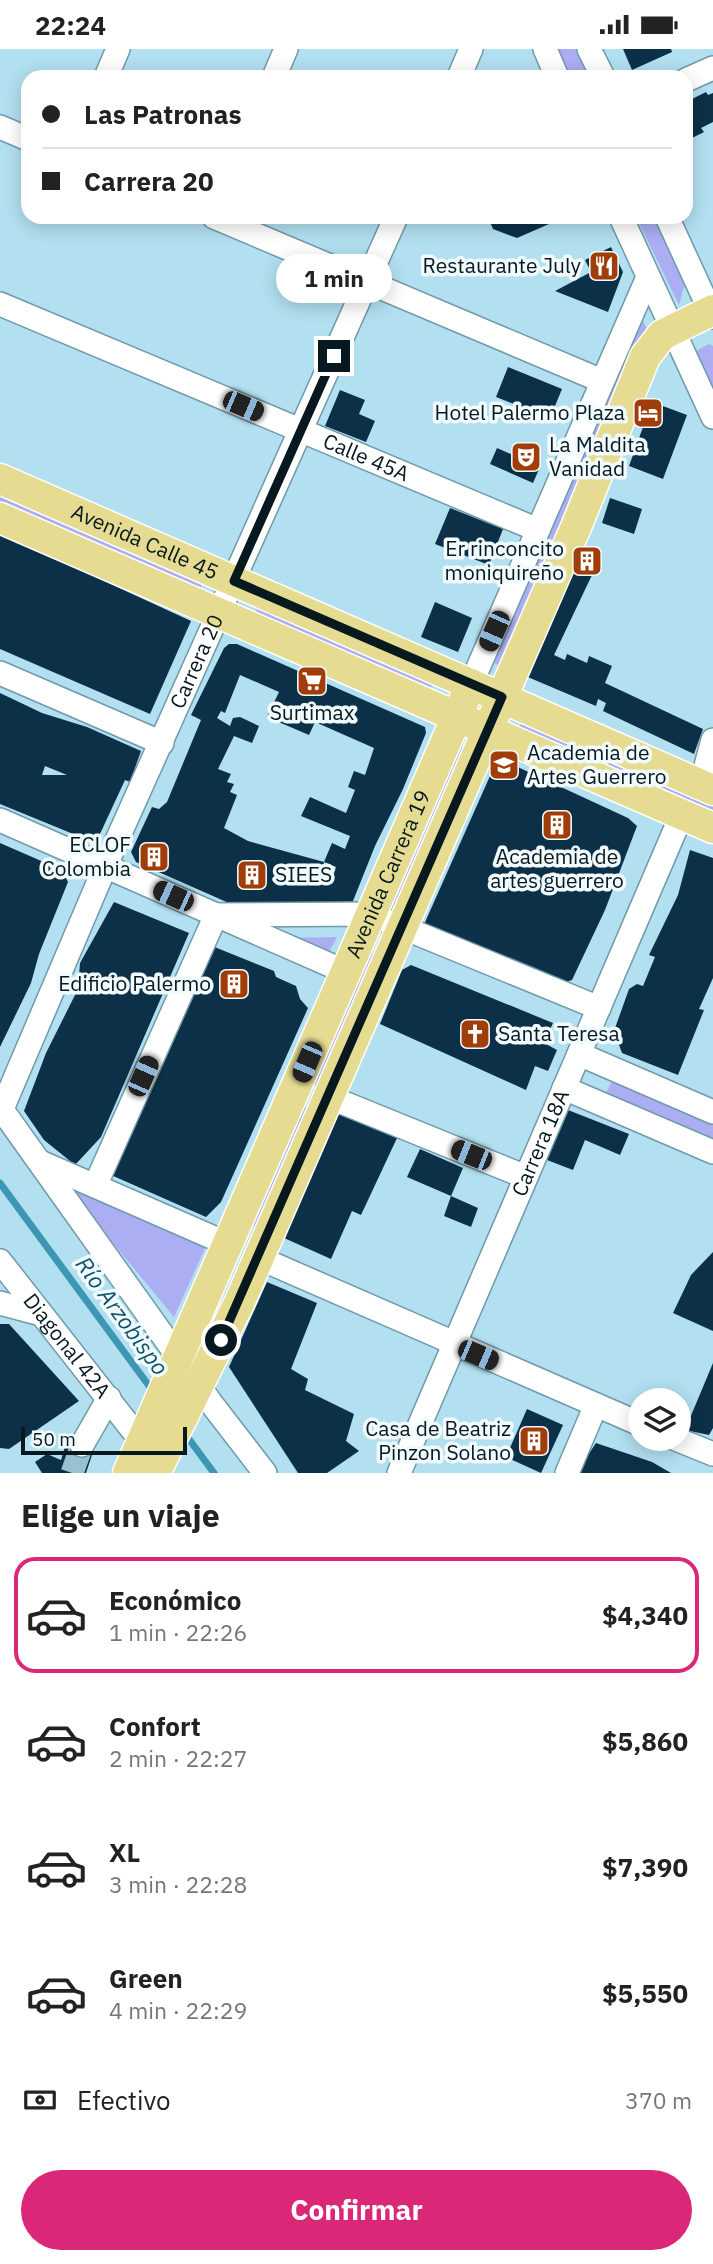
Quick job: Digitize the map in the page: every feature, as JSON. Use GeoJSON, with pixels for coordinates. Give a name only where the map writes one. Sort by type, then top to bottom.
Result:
{"type":"FeatureCollection","features":[{"type":"Feature","properties":{"kind":"main road","name":"Avenida Carrera 19"},"geometry":{"type":"LineString","coordinates":[[186,1378],[259,1258],[488,730],[645,357],[656,339],[712,313]]}},
{"type":"Feature","properties":{"kind":"main road","name":"Avenida Calle 45"},"geometry":{"type":"LineString","coordinates":[[0,479],[707,787]]}},
{"type":"Feature","properties":{"kind":"main road","name":"Avenida Calle 45"},"geometry":{"type":"LineString","coordinates":[[0,518],[713,828]]}},
{"type":"Feature","properties":{"kind":"main road","name":"Avenida Carrera 19"},"geometry":{"type":"LineString","coordinates":[[128,1473],[156,1456],[186,1378],[230,1245],[471,684]]}},
{"type":"Feature","properties":{"kind":"street"},"geometry":{"type":"LineString","coordinates":[[109,70],[117,49]]}},
{"type":"Feature","properties":{"kind":"street"},"geometry":{"type":"LineString","coordinates":[[277,70],[286,49]]}},
{"type":"Feature","properties":{"kind":"street"},"geometry":{"type":"LineString","coordinates":[[462,70],[471,49]]}},
{"type":"Feature","properties":{"kind":"street"},"geometry":{"type":"LineString","coordinates":[[545,49],[554,70]]}},
{"type":"Feature","properties":{"kind":"street"},"geometry":{"type":"LineString","coordinates":[[589,49],[600,70]]}},
{"type":"Feature","properties":{"kind":"street"},"geometry":{"type":"LineString","coordinates":[[693,77],[713,68]]}},
{"type":"Feature","properties":{"kind":"street"},"geometry":{"type":"LineString","coordinates":[[0,127],[21,136]]}},
{"type":"Feature","properties":{"kind":"street"},"geometry":{"type":"LineString","coordinates":[[230,224],[603,381]]}},
{"type":"Feature","properties":{"kind":"street","name":"Carrera 20"},"geometry":{"type":"LineString","coordinates":[[1,1108],[393,224]]}},
{"type":"Feature","properties":{"kind":"street"},"geometry":{"type":"LineString","coordinates":[[624,224],[713,417]]}},
{"type":"Feature","properties":{"kind":"street"},"geometry":{"type":"LineString","coordinates":[[670,224],[712,313]]}},
{"type":"Feature","properties":{"kind":"street","name":"Avenida Carrera 19"},"geometry":{"type":"LineString","coordinates":[[471,684],[648,277]]}},
{"type":"Feature","properties":{"kind":"street","name":"Calle 45A"},"geometry":{"type":"LineString","coordinates":[[0,304],[538,530]]}},
{"type":"Feature","properties":{"kind":"street"},"geometry":{"type":"LineString","coordinates":[[0,673],[162,743]]}},
{"type":"Feature","properties":{"kind":"street"},"geometry":{"type":"LineString","coordinates":[[707,787],[713,740]]}},
{"type":"Feature","properties":{"kind":"street","name":"Carrera 18A"},"geometry":{"type":"LineString","coordinates":[[399,1473],[682,814]]}},
{"type":"Feature","properties":{"kind":"street"},"geometry":{"type":"LineString","coordinates":[[0,820],[346,972]]}},
{"type":"Feature","properties":{"kind":"street"},"geometry":{"type":"LineString","coordinates":[[216,915],[370,914],[599,1008]]}},
{"type":"Feature","properties":{"kind":"street"},"geometry":{"type":"LineString","coordinates":[[94,1186],[216,915]]}},
{"type":"Feature","properties":{"kind":"street"},"geometry":{"type":"LineString","coordinates":[[579,1054],[713,1112]]}},
{"type":"Feature","properties":{"kind":"street"},"geometry":{"type":"LineString","coordinates":[[564,1088],[713,1153]]}},
{"type":"Feature","properties":{"kind":"street"},"geometry":{"type":"LineString","coordinates":[[329,1097],[526,1177]]}},
{"type":"Feature","properties":{"kind":"street"},"geometry":{"type":"LineString","coordinates":[[1,1108],[186,1378],[265,1473]]}},
{"type":"Feature","properties":{"kind":"street"},"geometry":{"type":"LineString","coordinates":[[37,1160],[230,1245]]}},
{"type":"Feature","properties":{"kind":"street"},"geometry":{"type":"LineString","coordinates":[[259,1258],[628,1419]]}},
{"type":"Feature","properties":{"kind":"street","name":"Diagonal 42A"},"geometry":{"type":"LineString","coordinates":[[0,1261],[156,1456]]}},
{"type":"Feature","properties":{"kind":"street"},"geometry":{"type":"LineString","coordinates":[[0,1303],[41,1314]]}},
{"type":"Feature","properties":{"kind":"street"},"geometry":{"type":"LineString","coordinates":[[82,1445],[109,1398]]}},
{"type":"Feature","properties":{"kind":"street"},"geometry":{"type":"LineString","coordinates":[[567,1473],[596,1405]]}},
{"type":"Feature","properties":{"kind":"street"},"geometry":{"type":"LineString","coordinates":[[691,1445],[713,1454]]}},
{"type":"Feature","properties":{"kind":"shaded area"},"geometry":{"type":"Polygon","coordinates":[[[556,49],[578,49],[588,70],[566,70],[556,49]]]}},
{"type":"Feature","properties":{"kind":"shaded area"},"geometry":{"type":"Polygon","coordinates":[[[639,224],[657,224],[685,283],[679,305],[639,224]]]}},
{"type":"Feature","properties":{"kind":"shaded area"},"geometry":{"type":"Polygon","coordinates":[[[640,316],[650,334],[499,666],[492,658],[640,316]]]}},
{"type":"Feature","properties":{"kind":"shaded area"},"geometry":{"type":"Polygon","coordinates":[[[709,344],[713,346],[713,395],[695,356],[698,350],[709,344]]]}},
{"type":"Feature","properties":{"kind":"shaded area"},"geometry":{"type":"Polygon","coordinates":[[[0,491],[204,579],[199,592],[0,507],[0,491]]]}},
{"type":"Feature","properties":{"kind":"shaded area"},"geometry":{"type":"Polygon","coordinates":[[[259,604],[435,679],[429,692],[254,617],[259,604]]]}},
{"type":"Feature","properties":{"kind":"shaded area"},"geometry":{"type":"Polygon","coordinates":[[[524,717],[713,799],[713,818],[517,733],[524,717]]]}},
{"type":"Feature","properties":{"kind":"shaded area"},"geometry":{"type":"Polygon","coordinates":[[[456,744],[467,749],[395,909],[388,906],[456,744]]]}},
{"type":"Feature","properties":{"kind":"shaded area"},"geometry":{"type":"Polygon","coordinates":[[[337,937],[327,956],[287,938],[337,937]]]}},
{"type":"Feature","properties":{"kind":"shaded area"},"geometry":{"type":"Polygon","coordinates":[[[365,951],[379,957],[322,1088],[308,1082],[365,951]]]}},
{"type":"Feature","properties":{"kind":"shaded area"},"geometry":{"type":"Polygon","coordinates":[[[613,1078],[713,1120],[713,1142],[605,1096],[613,1078]]]}},
{"type":"Feature","properties":{"kind":"shaded area"},"geometry":{"type":"Polygon","coordinates":[[[299,1105],[311,1110],[260,1230],[246,1224],[299,1105]]]}},
{"type":"Feature","properties":{"kind":"shaded area"},"geometry":{"type":"Polygon","coordinates":[[[66,1186],[206,1246],[174,1317],[66,1186]]]}},
{"type":"Feature","properties":{"kind":"building"},"geometry":{"type":"Polygon","coordinates":[[[623,49],[671,49],[672,52],[632,70],[623,49]]]}},
{"type":"Feature","properties":{"kind":"building"},"geometry":{"type":"Polygon","coordinates":[[[706,92],[708,95],[713,93],[713,122],[701,128],[704,132],[693,138],[693,98],[706,92]]]}},
{"type":"Feature","properties":{"kind":"building"},"geometry":{"type":"Polygon","coordinates":[[[491,224],[549,224],[517,238],[493,229],[491,224]]]}},
{"type":"Feature","properties":{"kind":"building"},"geometry":{"type":"Polygon","coordinates":[[[611,247],[623,272],[608,312],[555,291],[591,272],[585,260],[611,247]]]}},
{"type":"Feature","properties":{"kind":"building"},"geometry":{"type":"Polygon","coordinates":[[[508,367],[562,389],[550,418],[496,397],[508,367]]]}},
{"type":"Feature","properties":{"kind":"building"},"geometry":{"type":"Polygon","coordinates":[[[340,390],[365,400],[359,414],[375,421],[366,442],[325,426],[340,390]]]}},
{"type":"Feature","properties":{"kind":"building"},"geometry":{"type":"Polygon","coordinates":[[[652,402],[687,415],[663,479],[629,466],[652,402]]]}},
{"type":"Feature","properties":{"kind":"building"},"geometry":{"type":"Polygon","coordinates":[[[497,448],[540,467],[533,483],[490,464],[497,448]]]}},
{"type":"Feature","properties":{"kind":"building"},"geometry":{"type":"Polygon","coordinates":[[[610,498],[642,509],[634,534],[602,523],[610,498]]]}},
{"type":"Feature","properties":{"kind":"building"},"geometry":{"type":"Polygon","coordinates":[[[450,508],[503,529],[489,565],[435,544],[450,508]]]}},
{"type":"Feature","properties":{"kind":"building"},"geometry":{"type":"Polygon","coordinates":[[[0,533],[191,621],[150,714],[0,649],[0,533]]]}},
{"type":"Feature","properties":{"kind":"building"},"geometry":{"type":"Polygon","coordinates":[[[581,548],[601,556],[554,655],[565,660],[567,654],[587,663],[589,656],[612,666],[605,683],[703,729],[694,754],[603,711],[606,703],[598,699],[596,706],[523,675],[581,548]]]}},
{"type":"Feature","properties":{"kind":"building"},"geometry":{"type":"Polygon","coordinates":[[[435,602],[472,618],[458,652],[421,637],[435,602]]]}},
{"type":"Feature","properties":{"kind":"building"},"geometry":{"type":"Polygon","coordinates":[[[229,644],[237,644],[425,727],[426,733],[403,789],[375,846],[351,906],[231,904],[136,862],[131,852],[152,807],[159,809],[167,802],[201,720],[191,715],[224,648],[229,644]],[[240,675],[225,713],[221,711],[217,718],[230,726],[233,718],[240,717],[259,726],[252,743],[234,736],[218,769],[231,774],[227,782],[234,784],[230,792],[237,795],[224,828],[248,841],[324,862],[332,843],[345,849],[350,836],[301,816],[310,797],[346,813],[355,790],[348,787],[354,771],[365,775],[374,748],[315,722],[309,735],[267,717],[279,692],[240,675]],[[324,862],[323,873],[333,877],[336,867],[324,862]]]}},
{"type":"Feature","properties":{"kind":"building"},"geometry":{"type":"Polygon","coordinates":[[[0,693],[42,713],[87,727],[141,751],[130,782],[125,780],[99,836],[94,839],[78,836],[0,804],[0,693]],[[45,766],[42,775],[67,775],[45,766]]]}},
{"type":"Feature","properties":{"kind":"building"},"geometry":{"type":"Polygon","coordinates":[[[498,758],[628,818],[637,826],[605,910],[572,980],[560,984],[422,929],[498,758]]]}},
{"type":"Feature","properties":{"kind":"building"},"geometry":{"type":"Polygon","coordinates":[[[0,843],[62,870],[68,882],[39,954],[31,983],[0,1047],[0,843]]]}},
{"type":"Feature","properties":{"kind":"building"},"geometry":{"type":"Polygon","coordinates":[[[690,850],[713,858],[713,978],[699,1009],[704,1010],[678,1075],[622,1053],[614,1031],[629,989],[637,984],[643,986],[655,957],[649,955],[678,895],[690,850]]]}},
{"type":"Feature","properties":{"kind":"building"},"geometry":{"type":"Polygon","coordinates":[[[114,902],[189,933],[101,1137],[75,1165],[44,1140],[24,1111],[46,1053],[78,989],[80,963],[114,902]]]}},
{"type":"Feature","properties":{"kind":"building"},"geometry":{"type":"Polygon","coordinates":[[[212,946],[274,971],[276,977],[296,986],[300,999],[308,1008],[221,1202],[206,1217],[111,1175],[212,946]]]}},
{"type":"Feature","properties":{"kind":"building","name":"Santa Teresa"},"geometry":{"type":"Polygon","coordinates":[[[411,965],[553,1023],[544,1043],[557,1050],[548,1071],[535,1066],[526,1090],[380,1024],[402,970],[411,965]]]}},
{"type":"Feature","properties":{"kind":"building"},"geometry":{"type":"Polygon","coordinates":[[[568,1110],[629,1134],[620,1155],[585,1140],[573,1170],[547,1160],[568,1110]]]}},
{"type":"Feature","properties":{"kind":"building"},"geometry":{"type":"Polygon","coordinates":[[[340,1111],[397,1138],[361,1215],[352,1211],[331,1259],[284,1238],[340,1111]]]}},
{"type":"Feature","properties":{"kind":"building"},"geometry":{"type":"Polygon","coordinates":[[[420,1149],[463,1168],[451,1196],[407,1177],[420,1149]]]}},
{"type":"Feature","properties":{"kind":"building"},"geometry":{"type":"Polygon","coordinates":[[[451,1196],[478,1208],[471,1227],[444,1216],[451,1196]]]}},
{"type":"Feature","properties":{"kind":"building"},"geometry":{"type":"Polygon","coordinates":[[[713,1252],[713,1331],[673,1313],[691,1275],[713,1252]]]}},
{"type":"Feature","properties":{"kind":"building"},"geometry":{"type":"Polygon","coordinates":[[[267,1282],[317,1303],[291,1369],[308,1379],[305,1390],[354,1414],[346,1441],[359,1451],[327,1473],[298,1473],[229,1367],[267,1282]]]}},
{"type":"Feature","properties":{"kind":"building"},"geometry":{"type":"Polygon","coordinates":[[[0,1324],[9,1324],[79,1401],[9,1449],[0,1448],[0,1324]]]}},
{"type":"Feature","properties":{"kind":"building"},"geometry":{"type":"Polygon","coordinates":[[[713,1363],[713,1428],[709,1435],[691,1431],[691,1416],[713,1363]]]}},
{"type":"Feature","properties":{"kind":"building","name":"Casa de Beatriz Pinzon Solano"},"geometry":{"type":"Polygon","coordinates":[[[527,1409],[563,1425],[541,1473],[506,1457],[527,1409]]]}},
{"type":"Feature","properties":{"kind":"building"},"geometry":{"type":"Polygon","coordinates":[[[67,1440],[94,1449],[86,1473],[42,1473],[35,1462],[47,1454],[61,1460],[67,1440]]]}},
{"type":"Feature","properties":{"kind":"building"},"geometry":{"type":"Polygon","coordinates":[[[596,1443],[652,1462],[671,1473],[576,1473],[596,1443]]]}},
{"type":"Feature","properties":{"kind":"waterway","name":"Río Arzobispo"},"geometry":{"type":"LineString","coordinates":[[0,1183],[155,1394]]}},
{"type":"Feature","properties":{"kind":"waterway","name":"Río Arzobispo"},"geometry":{"type":"LineString","coordinates":[[183,1431],[214,1473]]}},
{"type":"Feature","properties":{"kind":"tunnel"},"geometry":{"type":"LineString","coordinates":[[72,1473],[82,1445]]}},
{"type":"Feature","properties":{"kind":"place","name":"Restaurante July"},"geometry":{"type":"Point","coordinates":[604,266]}},
{"type":"Feature","properties":{"kind":"place","name":"Hotel Palermo Plaza"},"geometry":{"type":"Point","coordinates":[648,413]}},
{"type":"Feature","properties":{"kind":"place","name":"La Maldita Vanidad"},"geometry":{"type":"Point","coordinates":[526,457]}},
{"type":"Feature","properties":{"kind":"place","name":"Er rinconcito moniquireño"},"geometry":{"type":"Point","coordinates":[587,561]}},
{"type":"Feature","properties":{"kind":"place","name":"Surtimax"},"geometry":{"type":"Point","coordinates":[312,681]}},
{"type":"Feature","properties":{"kind":"place","name":"Academia de Artes Guerrero"},"geometry":{"type":"Point","coordinates":[504,765]}},
{"type":"Feature","properties":{"kind":"place","name":"Academia de artes guerrero"},"geometry":{"type":"Point","coordinates":[557,825]}},
{"type":"Feature","properties":{"kind":"place","name":"ECLOF Colombia"},"geometry":{"type":"Point","coordinates":[154,857]}},
{"type":"Feature","properties":{"kind":"place","name":"SIEES"},"geometry":{"type":"Point","coordinates":[252,875]}},
{"type":"Feature","properties":{"kind":"place","name":"Edificio Palermo"},"geometry":{"type":"Point","coordinates":[234,984]}},
{"type":"Feature","properties":{"kind":"place","name":"Santa Teresa"},"geometry":{"type":"Point","coordinates":[475,1034]}},
{"type":"Feature","properties":{"kind":"place","name":"Casa de Beatriz Pinzon Solano"},"geometry":{"type":"Point","coordinates":[534,1441]}},
{"type":"Feature","properties":{"kind":"route"},"geometry":{"type":"LineString","coordinates":[[221,1340],[502,697],[234,581],[334,356]]}}]}
